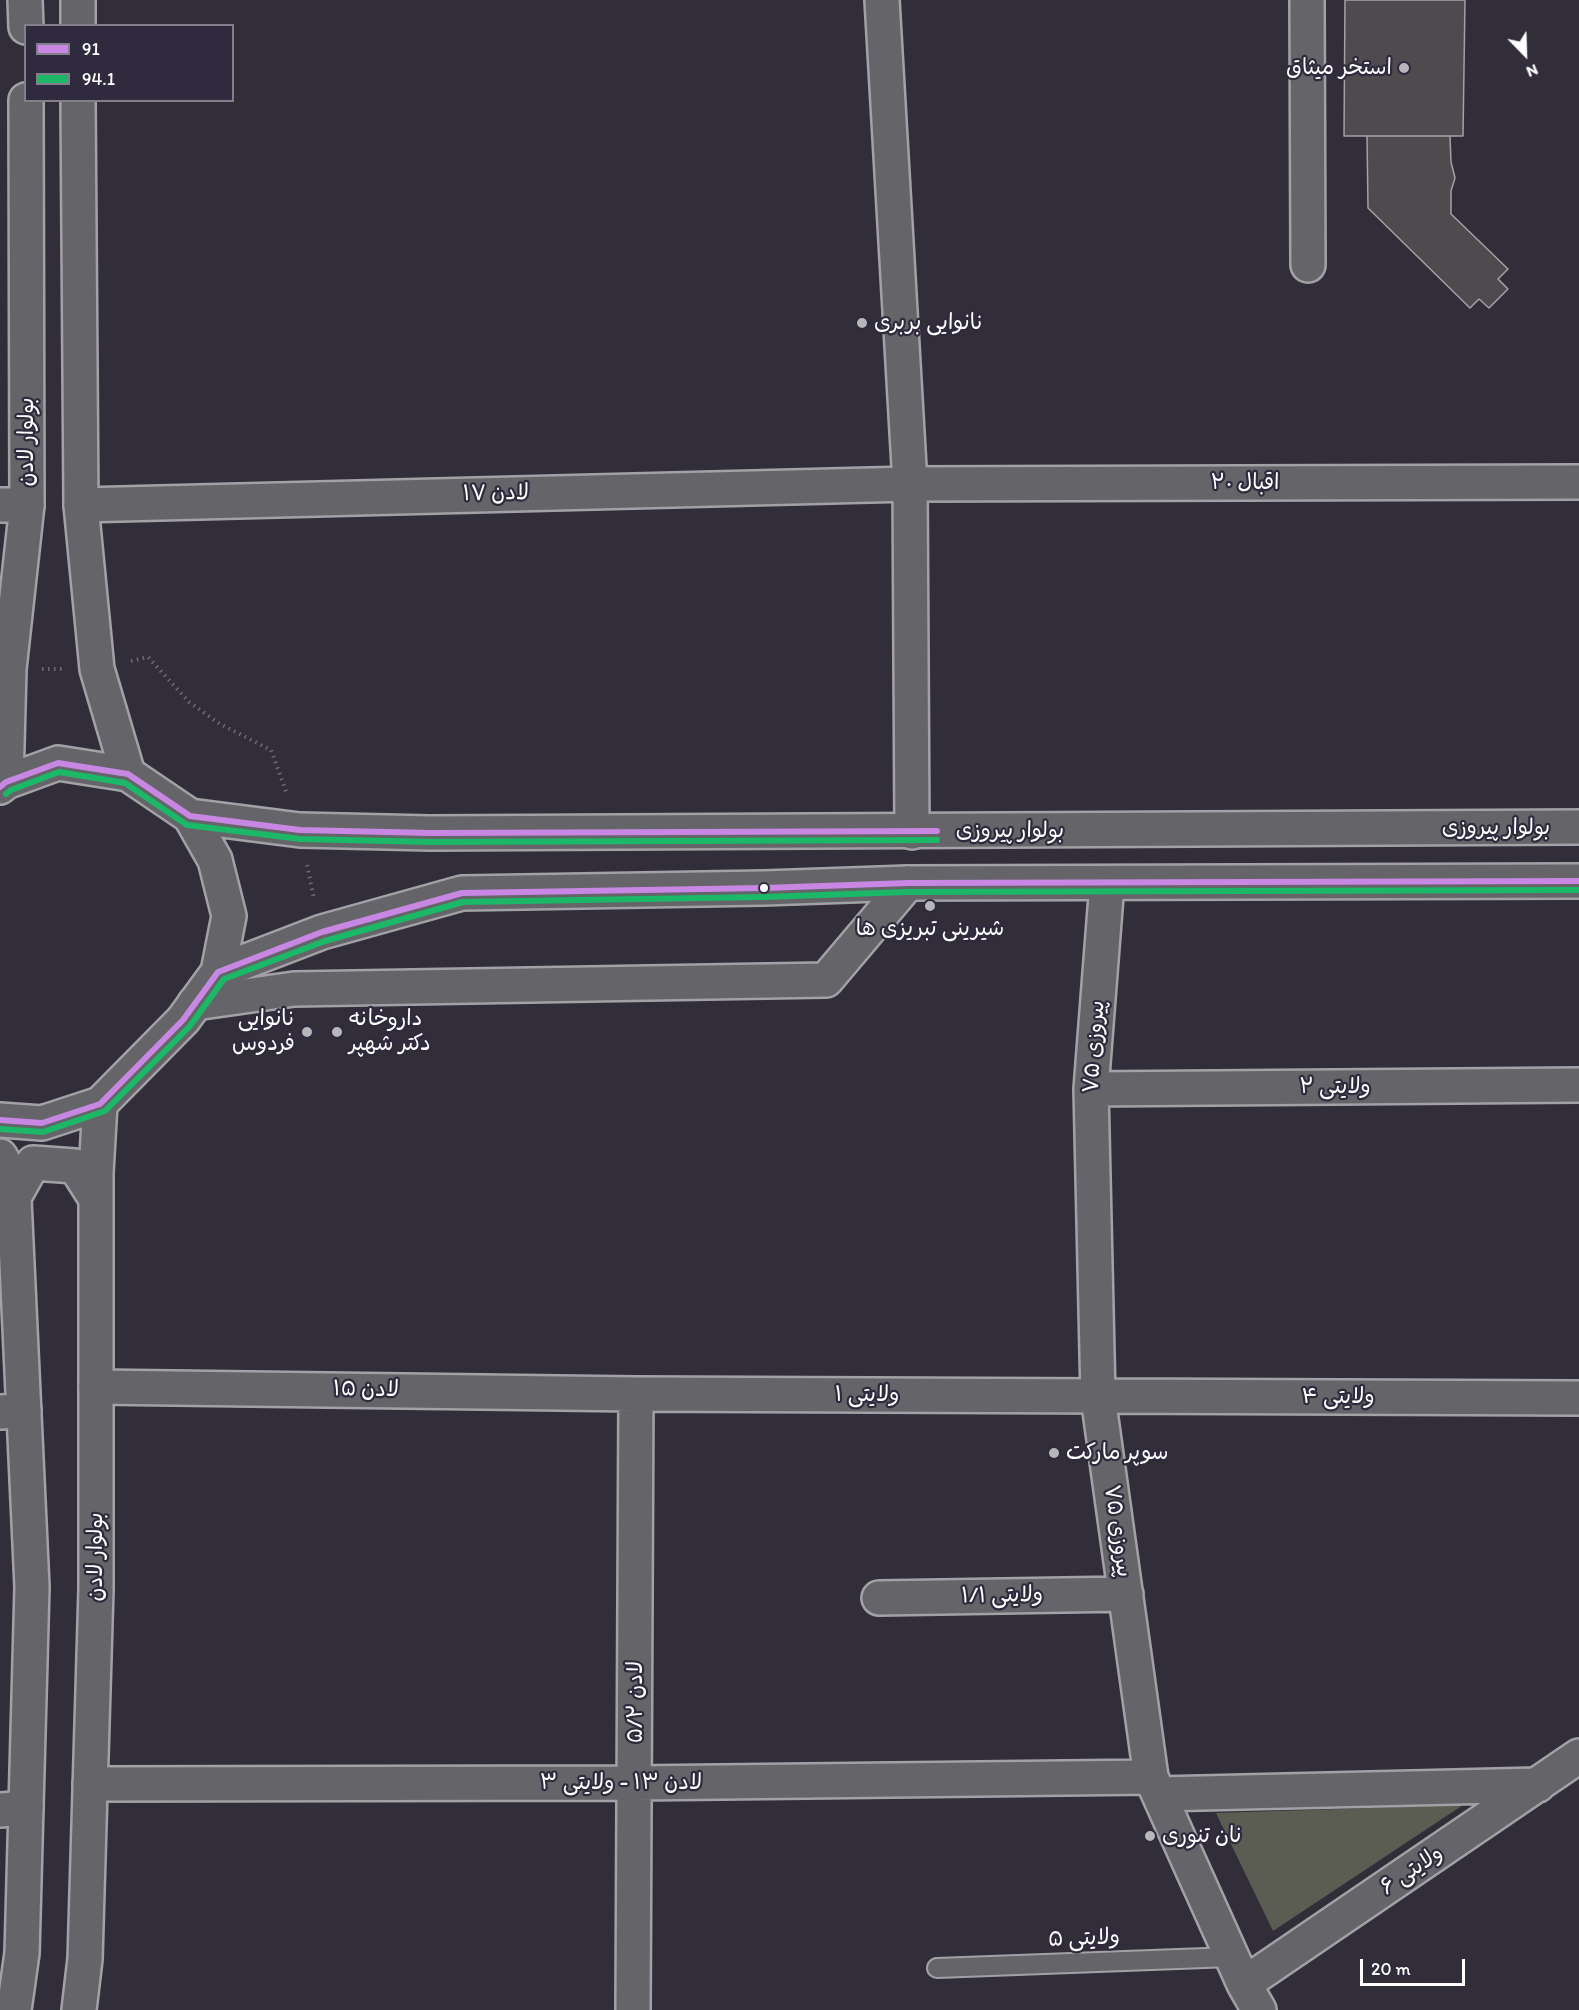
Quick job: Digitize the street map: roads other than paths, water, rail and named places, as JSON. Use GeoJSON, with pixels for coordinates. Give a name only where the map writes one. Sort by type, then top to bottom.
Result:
{"type":"FeatureCollection","features":[{"type":"Feature","properties":{"kind":"street"},"geometry":{"type":"LineString","coordinates":[[26,0],[26,24]]}},
{"type":"Feature","properties":{"kind":"street"},"geometry":{"type":"LineString","coordinates":[[78,0],[78,24]]}},
{"type":"Feature","properties":{"kind":"street"},"geometry":{"type":"LineString","coordinates":[[882,0],[910,484],[912,832]]}},
{"type":"Feature","properties":{"kind":"street"},"geometry":{"type":"LineString","coordinates":[[1307,0],[1308,265]]}},
{"type":"Feature","properties":{"kind":"street","name":"بولوار لادن"},"geometry":{"type":"LineString","coordinates":[[3,784],[9,669],[26,102]]}},
{"type":"Feature","properties":{"kind":"street"},"geometry":{"type":"LineString","coordinates":[[78,102],[81,505],[97,669],[128,774]]}},
{"type":"Feature","properties":{"kind":"street","name":"اقبال ۲۰"},"geometry":{"type":"LineString","coordinates":[[910,484],[1579,482]]}},
{"type":"Feature","properties":{"kind":"street","name":"لادن ۱۷"},"geometry":{"type":"LineString","coordinates":[[81,505],[910,484]]}},
{"type":"Feature","properties":{"kind":"street"},"geometry":{"type":"LineString","coordinates":[[0,1120],[42,1123],[100,1104],[183,1020],[218,972],[229,916],[215,861],[190,816],[128,774],[58,764],[3,784]]}},
{"type":"Feature","properties":{"kind":"street","name":"بولوار پیروزی"},"geometry":{"type":"LineString","coordinates":[[190,816],[300,830],[430,833],[1579,827]]}},
{"type":"Feature","properties":{"kind":"street"},"geometry":{"type":"LineString","coordinates":[[218,972],[322,932],[462,893],[908,883],[1579,881]]}},
{"type":"Feature","properties":{"kind":"street"},"geometry":{"type":"LineString","coordinates":[[195,1003],[294,989],[825,981],[908,883]]}},
{"type":"Feature","properties":{"kind":"street","name":"پیروزی ۷۵"},"geometry":{"type":"LineString","coordinates":[[1107,884],[1091,1089],[1098,1397],[1155,1786],[1245,1984]]}},
{"type":"Feature","properties":{"kind":"street","name":"ولایتی ۲"},"geometry":{"type":"LineString","coordinates":[[1091,1089],[1579,1085]]}},
{"type":"Feature","properties":{"kind":"street","name":"بولوار لادن"},"geometry":{"type":"LineString","coordinates":[[79,2010],[85,1959],[96,1589],[96,1199],[100,1104]]}},
{"type":"Feature","properties":{"kind":"street"},"geometry":{"type":"LineString","coordinates":[[0,1156],[13,1178],[12,1411],[33,1587],[13,1809],[22,1953],[14,2010]]}},
{"type":"Feature","properties":{"kind":"street"},"geometry":{"type":"LineString","coordinates":[[14,1197],[33,1163],[75,1166],[96,1199]]}},
{"type":"Feature","properties":{"kind":"street","name":"لادن ۱۵"},"geometry":{"type":"LineString","coordinates":[[96,1387],[636,1394]]}},
{"type":"Feature","properties":{"kind":"street","name":"ولایتی ۱"},"geometry":{"type":"LineString","coordinates":[[636,1394],[1098,1397]]}},
{"type":"Feature","properties":{"kind":"street","name":"لادن ۵/۲"},"geometry":{"type":"LineString","coordinates":[[633,2010],[636,1783],[636,1394]]}},
{"type":"Feature","properties":{"kind":"street","name":"ولایتی ۴"},"geometry":{"type":"LineString","coordinates":[[1098,1397],[1579,1398]]}},
{"type":"Feature","properties":{"kind":"street","name":"ولایتی ۱/۱"},"geometry":{"type":"LineString","coordinates":[[879,1598],[1126,1594]]}},
{"type":"Feature","properties":{"kind":"street","name":"ولایتی ۶"},"geometry":{"type":"LineString","coordinates":[[1245,1984],[1579,1756]]}},
{"type":"Feature","properties":{"kind":"street","name":"لادن ۱۳ - ولایتی ۳"},"geometry":{"type":"LineString","coordinates":[[90,1784],[1538,1785]]}},
{"type":"Feature","properties":{"kind":"lane","name":"ولایتی ۵"},"geometry":{"type":"LineString","coordinates":[[937,1968],[1245,1984]]}},
{"type":"Feature","properties":{"kind":"place","name":"استخر میثاق"},"geometry":{"type":"Point","coordinates":[1404,68]}},
{"type":"Feature","properties":{"kind":"place","name":"نانوایی بربری"},"geometry":{"type":"Point","coordinates":[862,323]}},
{"type":"Feature","properties":{"kind":"place","name":"شیرینی تبریزی ها"},"geometry":{"type":"Point","coordinates":[930,906]}},
{"type":"Feature","properties":{"kind":"place","name":"نانوایی فردوس"},"geometry":{"type":"Point","coordinates":[307,1032]}},
{"type":"Feature","properties":{"kind":"place","name":"داروخانه دکتر شهپر"},"geometry":{"type":"Point","coordinates":[337,1032]}},
{"type":"Feature","properties":{"kind":"place","name":"سوپر مارکت"},"geometry":{"type":"Point","coordinates":[1054,1453]}},
{"type":"Feature","properties":{"kind":"place","name":"نان تنوری"},"geometry":{"type":"Point","coordinates":[1150,1836]}}]}
